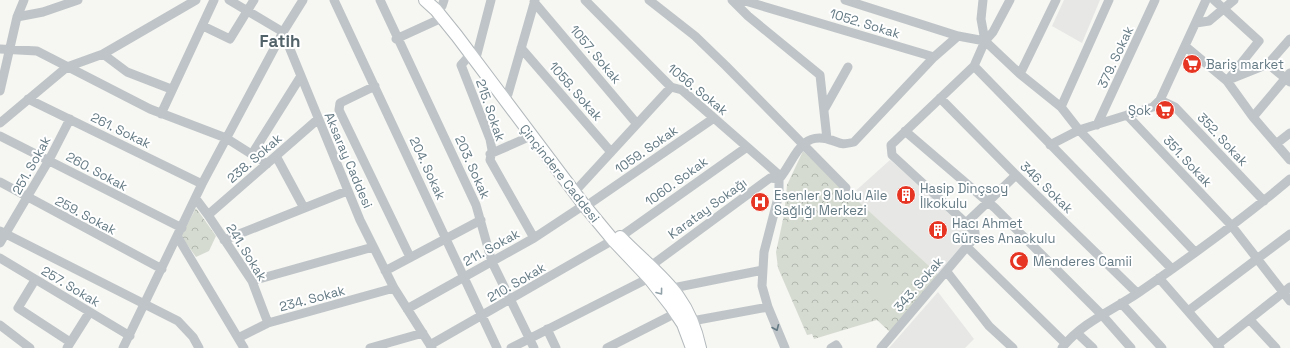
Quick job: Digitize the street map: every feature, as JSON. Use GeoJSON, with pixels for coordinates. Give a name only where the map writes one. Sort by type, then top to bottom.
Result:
{"type":"FeatureCollection","features":[{"type":"Feature","properties":{"kind":"main road","name":"Çinçindere Caddesi"},"geometry":{"type":"LineString","coordinates":[[425,0],[508,94],[579,187],[588,203]]}},
{"type":"Feature","properties":{"kind":"main road","name":"Çinçindere Caddesi"},"geometry":{"type":"LineString","coordinates":[[441,2],[474,54],[531,136],[588,203],[676,313],[683,324],[692,348]]}},
{"type":"Feature","properties":{"kind":"main road","name":"Çinçindere Caddesi"},"geometry":{"type":"LineString","coordinates":[[617,239],[652,265],[673,288],[686,306],[700,348]]}},
{"type":"Feature","properties":{"kind":"street"},"geometry":{"type":"LineString","coordinates":[[0,91],[17,17],[24,0]]}},
{"type":"Feature","properties":{"kind":"street"},"geometry":{"type":"LineString","coordinates":[[17,17],[43,12],[78,0]]}},
{"type":"Feature","properties":{"kind":"street"},"geometry":{"type":"LineString","coordinates":[[0,123],[67,67],[103,54],[196,0]]}},
{"type":"Feature","properties":{"kind":"street"},"geometry":{"type":"LineString","coordinates":[[161,114],[171,89],[214,0]]}},
{"type":"Feature","properties":{"kind":"street"},"geometry":{"type":"LineString","coordinates":[[229,0],[283,32]]}},
{"type":"Feature","properties":{"kind":"street"},"geometry":{"type":"LineString","coordinates":[[202,26],[230,39],[254,0]]}},
{"type":"Feature","properties":{"kind":"street"},"geometry":{"type":"LineString","coordinates":[[127,344],[144,304],[202,184],[283,32],[303,0]]}},
{"type":"Feature","properties":{"kind":"street","name":"204. Sokak"},"geometry":{"type":"LineString","coordinates":[[334,0],[498,348]]}},
{"type":"Feature","properties":{"kind":"street","name":"203. Sokak"},"geometry":{"type":"LineString","coordinates":[[380,0],[396,39],[454,156],[481,220],[492,262],[534,348]]}},
{"type":"Feature","properties":{"kind":"street"},"geometry":{"type":"LineString","coordinates":[[474,54],[492,0]]}},
{"type":"Feature","properties":{"kind":"street","name":"1056. Sokak"},"geometry":{"type":"LineString","coordinates":[[585,0],[671,87],[682,90],[779,175],[779,179]]}},
{"type":"Feature","properties":{"kind":"street"},"geometry":{"type":"LineString","coordinates":[[650,0],[695,36],[846,188]]}},
{"type":"Feature","properties":{"kind":"street"},"geometry":{"type":"LineString","coordinates":[[732,0],[748,16],[820,75],[825,108],[827,139]]}},
{"type":"Feature","properties":{"kind":"street","name":"1052. Sokak"},"geometry":{"type":"LineString","coordinates":[[742,0],[934,57]]}},
{"type":"Feature","properties":{"kind":"street"},"geometry":{"type":"LineString","coordinates":[[845,0],[958,36],[985,41],[1020,74],[1061,107],[1079,130],[1195,252]]}},
{"type":"Feature","properties":{"kind":"street"},"geometry":{"type":"LineString","coordinates":[[983,0],[981,19],[985,41]]}},
{"type":"Feature","properties":{"kind":"street"},"geometry":{"type":"LineString","coordinates":[[1010,0],[992,32],[985,41],[974,66],[891,145],[892,155],[966,223],[1016,176]]}},
{"type":"Feature","properties":{"kind":"street"},"geometry":{"type":"LineString","coordinates":[[1020,74],[1056,0]]}},
{"type":"Feature","properties":{"kind":"street"},"geometry":{"type":"LineString","coordinates":[[1061,107],[1109,0]]}},
{"type":"Feature","properties":{"kind":"street","name":"379. Sokak"},"geometry":{"type":"LineString","coordinates":[[1097,125],[1155,0]]}},
{"type":"Feature","properties":{"kind":"street"},"geometry":{"type":"LineString","coordinates":[[1050,145],[1079,130],[1153,107],[1160,100],[1206,0]]}},
{"type":"Feature","properties":{"kind":"street"},"geometry":{"type":"LineString","coordinates":[[1214,0],[1259,42],[1227,81]]}},
{"type":"Feature","properties":{"kind":"street"},"geometry":{"type":"LineString","coordinates":[[1196,23],[1209,21],[1234,0]]}},
{"type":"Feature","properties":{"kind":"street"},"geometry":{"type":"LineString","coordinates":[[508,94],[534,1]]}},
{"type":"Feature","properties":{"kind":"street","name":"1057. Sokak"},"geometry":{"type":"LineString","coordinates":[[534,1],[637,124]]}},
{"type":"Feature","properties":{"kind":"street"},"geometry":{"type":"LineString","coordinates":[[396,39],[442,18]]}},
{"type":"Feature","properties":{"kind":"street","name":"Aksaray Caddesi"},"geometry":{"type":"LineString","coordinates":[[283,32],[317,120],[373,247],[394,288],[431,346]]}},
{"type":"Feature","properties":{"kind":"street"},"geometry":{"type":"LineString","coordinates":[[784,348],[768,308],[762,286],[764,252],[779,194],[779,179],[787,170],[802,143],[816,138],[827,139],[842,145],[854,142],[934,57],[958,36]]}},
{"type":"Feature","properties":{"kind":"street"},"geometry":{"type":"LineString","coordinates":[[1227,81],[1268,64],[1290,39]]}},
{"type":"Feature","properties":{"kind":"street"},"geometry":{"type":"LineString","coordinates":[[1184,46],[1227,81],[1253,117],[1290,160]]}},
{"type":"Feature","properties":{"kind":"street"},"geometry":{"type":"LineString","coordinates":[[0,48],[36,51],[161,114],[226,138],[267,164]]}},
{"type":"Feature","properties":{"kind":"street","name":"1058. Sokak"},"geometry":{"type":"LineString","coordinates":[[521,48],[611,152]]}},
{"type":"Feature","properties":{"kind":"street"},"geometry":{"type":"LineString","coordinates":[[103,54],[127,72],[171,89]]}},
{"type":"Feature","properties":{"kind":"street","name":"215. Sokak"},"geometry":{"type":"LineString","coordinates":[[474,54],[461,65],[490,139],[492,150],[490,160],[534,238]]}},
{"type":"Feature","properties":{"kind":"street"},"geometry":{"type":"LineString","coordinates":[[1253,117],[1288,78],[1268,64]]}},
{"type":"Feature","properties":{"kind":"street"},"geometry":{"type":"LineString","coordinates":[[974,66],[1172,269]]}},
{"type":"Feature","properties":{"kind":"street"},"geometry":{"type":"LineString","coordinates":[[825,108],[848,67]]}},
{"type":"Feature","properties":{"kind":"street"},"geometry":{"type":"LineString","coordinates":[[252,154],[301,76]]}},
{"type":"Feature","properties":{"kind":"street"},"geometry":{"type":"LineString","coordinates":[[375,86],[340,103],[338,110],[410,257]]}},
{"type":"Feature","properties":{"kind":"street"},"geometry":{"type":"LineString","coordinates":[[579,187],[671,87]]}},
{"type":"Feature","properties":{"kind":"street","name":"346. Sokak"},"geometry":{"type":"LineString","coordinates":[[940,98],[1016,176],[1137,293]]}},
{"type":"Feature","properties":{"kind":"street","name":"261. Sokak"},"geometry":{"type":"LineString","coordinates":[[28,99],[202,184]]}},
{"type":"Feature","properties":{"kind":"street","name":"352. Sokak"},"geometry":{"type":"LineString","coordinates":[[1160,100],[1175,107],[1264,201]]}},
{"type":"Feature","properties":{"kind":"street","name":"351. Sokak"},"geometry":{"type":"LineString","coordinates":[[1127,115],[1231,225],[1256,260],[1286,290],[1290,301]]}},
{"type":"Feature","properties":{"kind":"street","name":"1059. Sokak"},"geometry":{"type":"LineString","coordinates":[[588,203],[714,118]]}},
{"type":"Feature","properties":{"kind":"street","name":"251. Sokak"},"geometry":{"type":"LineString","coordinates":[[0,243],[3,233],[27,198],[50,160],[70,119]]}},
{"type":"Feature","properties":{"kind":"street","name":"238. Sokak"},"geometry":{"type":"LineString","coordinates":[[208,215],[317,120]]}},
{"type":"Feature","properties":{"kind":"street"},"geometry":{"type":"LineString","coordinates":[[905,132],[988,201],[1102,315],[1131,348]]}},
{"type":"Feature","properties":{"kind":"street"},"geometry":{"type":"LineString","coordinates":[[1276,144],[1290,133]]}},
{"type":"Feature","properties":{"kind":"street","name":"260. Sokak"},"geometry":{"type":"LineString","coordinates":[[0,136],[50,160],[180,232]]}},
{"type":"Feature","properties":{"kind":"street"},"geometry":{"type":"LineString","coordinates":[[490,154],[531,136]]}},
{"type":"Feature","properties":{"kind":"street","name":"1060. Sokak"},"geometry":{"type":"LineString","coordinates":[[617,239],[747,147]]}},
{"type":"Feature","properties":{"kind":"street"},"geometry":{"type":"LineString","coordinates":[[276,156],[304,208]]}},
{"type":"Feature","properties":{"kind":"street","name":"Karatay Sokağı"},"geometry":{"type":"LineString","coordinates":[[652,265],[770,178],[779,179]]}},
{"type":"Feature","properties":{"kind":"street"},"geometry":{"type":"LineString","coordinates":[[967,246],[1064,346],[1077,333],[1172,269],[1264,201],[1290,179]]}},
{"type":"Feature","properties":{"kind":"street","name":"259. Sokak"},"geometry":{"type":"LineString","coordinates":[[0,182],[27,198],[162,269]]}},
{"type":"Feature","properties":{"kind":"street"},"geometry":{"type":"LineString","coordinates":[[224,240],[347,191]]}},
{"type":"Feature","properties":{"kind":"street","name":"241. Sokak"},"geometry":{"type":"LineString","coordinates":[[196,199],[252,281],[268,323]]}},
{"type":"Feature","properties":{"kind":"street","name":"211. Sokak"},"geometry":{"type":"LineString","coordinates":[[407,309],[534,238],[588,203]]}},
{"type":"Feature","properties":{"kind":"street"},"geometry":{"type":"LineString","coordinates":[[385,271],[446,237],[481,220]]}},
{"type":"Feature","properties":{"kind":"street","name":"343. Sokak"},"geometry":{"type":"LineString","coordinates":[[881,348],[947,272],[975,237],[975,232],[966,223]]}},
{"type":"Feature","properties":{"kind":"street"},"geometry":{"type":"LineString","coordinates":[[180,232],[244,348]]}},
{"type":"Feature","properties":{"kind":"street"},"geometry":{"type":"LineString","coordinates":[[3,233],[178,321],[193,337],[199,348]]}},
{"type":"Feature","properties":{"kind":"street"},"geometry":{"type":"LineString","coordinates":[[1188,311],[1290,234]]}},
{"type":"Feature","properties":{"kind":"street","name":"210. Sokak"},"geometry":{"type":"LineString","coordinates":[[431,346],[617,239]]}},
{"type":"Feature","properties":{"kind":"street"},"geometry":{"type":"LineString","coordinates":[[252,281],[373,247]]}},
{"type":"Feature","properties":{"kind":"street","name":"257. Sokak"},"geometry":{"type":"LineString","coordinates":[[0,258],[90,313],[127,344]]}},
{"type":"Feature","properties":{"kind":"street"},"geometry":{"type":"LineString","coordinates":[[673,288],[764,270]]}},
{"type":"Feature","properties":{"kind":"street"},"geometry":{"type":"LineString","coordinates":[[947,272],[989,326],[1013,348]]}},
{"type":"Feature","properties":{"kind":"street"},"geometry":{"type":"LineString","coordinates":[[511,348],[649,278]]}},
{"type":"Feature","properties":{"kind":"street"},"geometry":{"type":"LineString","coordinates":[[1159,278],[1218,346],[1286,290]]}},
{"type":"Feature","properties":{"kind":"street"},"geometry":{"type":"LineString","coordinates":[[35,280],[18,308],[68,345],[90,313]]}},
{"type":"Feature","properties":{"kind":"street","name":"234. Sokak"},"geometry":{"type":"LineString","coordinates":[[238,338],[268,323],[394,288]]}},
{"type":"Feature","properties":{"kind":"street"},"geometry":{"type":"LineString","coordinates":[[1121,303],[1162,348]]}},
{"type":"Feature","properties":{"kind":"street"},"geometry":{"type":"LineString","coordinates":[[692,322],[768,308]]}},
{"type":"Feature","properties":{"kind":"street"},"geometry":{"type":"LineString","coordinates":[[607,348],[676,313]]}},
{"type":"Feature","properties":{"kind":"street"},"geometry":{"type":"LineString","coordinates":[[1250,320],[1276,348]]}},
{"type":"Feature","properties":{"kind":"street"},"geometry":{"type":"LineString","coordinates":[[0,325],[25,346]]}},
{"type":"Feature","properties":{"kind":"street"},"geometry":{"type":"LineString","coordinates":[[547,329],[556,348]]}},
{"type":"Feature","properties":{"kind":"street"},"geometry":{"type":"LineString","coordinates":[[370,348],[423,333]]}},
{"type":"Feature","properties":{"kind":"street"},"geometry":{"type":"LineString","coordinates":[[1077,333],[1092,348]]}},
{"type":"Feature","properties":{"kind":"street"},"geometry":{"type":"LineString","coordinates":[[404,338],[406,348]]}},
{"type":"Feature","properties":{"kind":"shaded area"},"geometry":{"type":"Polygon","coordinates":[[[1064,0],[1100,0],[1082,43],[1052,26],[1064,0]]]}},
{"type":"Feature","properties":{"kind":"shaded area"},"geometry":{"type":"Polygon","coordinates":[[[890,160],[975,232],[938,274],[851,195],[890,160]]]}},
{"type":"Feature","properties":{"kind":"shaded area"},"geometry":{"type":"Polygon","coordinates":[[[938,292],[974,339],[965,348],[889,348],[938,292]]]}},
{"type":"Feature","properties":{"kind":"green space"},"geometry":{"type":"Polygon","coordinates":[[[803,151],[938,274],[892,334],[877,320],[814,339],[812,334],[807,335],[778,268],[776,252],[784,215],[787,185],[803,151]]]}},
{"type":"Feature","properties":{"kind":"green space"},"geometry":{"type":"Polygon","coordinates":[[[196,208],[216,236],[209,251],[196,257],[181,236],[196,208]]]}},
{"type":"Feature","properties":{"kind":"green space"},"geometry":{"type":"Polygon","coordinates":[[[881,281],[905,300],[895,312],[871,294],[881,281]]]}},
{"type":"Feature","properties":{"kind":"place","name":"Bariş market"},"geometry":{"type":"Point","coordinates":[1192,64]}},
{"type":"Feature","properties":{"kind":"place","name":"Şok"},"geometry":{"type":"Point","coordinates":[1165,110]}},
{"type":"Feature","properties":{"kind":"place","name":"Hasip Dinçsoy İlkokulu"},"geometry":{"type":"Point","coordinates":[906,195]}},
{"type":"Feature","properties":{"kind":"place","name":"Esenler 9 Nolu Aile Sağlığı Merkezi"},"geometry":{"type":"Point","coordinates":[760,202]}},
{"type":"Feature","properties":{"kind":"place","name":"Hacı Ahmet Gürses Anaokulu"},"geometry":{"type":"Point","coordinates":[938,230]}},
{"type":"Feature","properties":{"kind":"place","name":"Menderes Camii"},"geometry":{"type":"Point","coordinates":[1019,261]}},
{"type":"Feature","properties":{"kind":"district","name":"Fatih"},"geometry":{"type":"Point","coordinates":[280,41]}}]}
